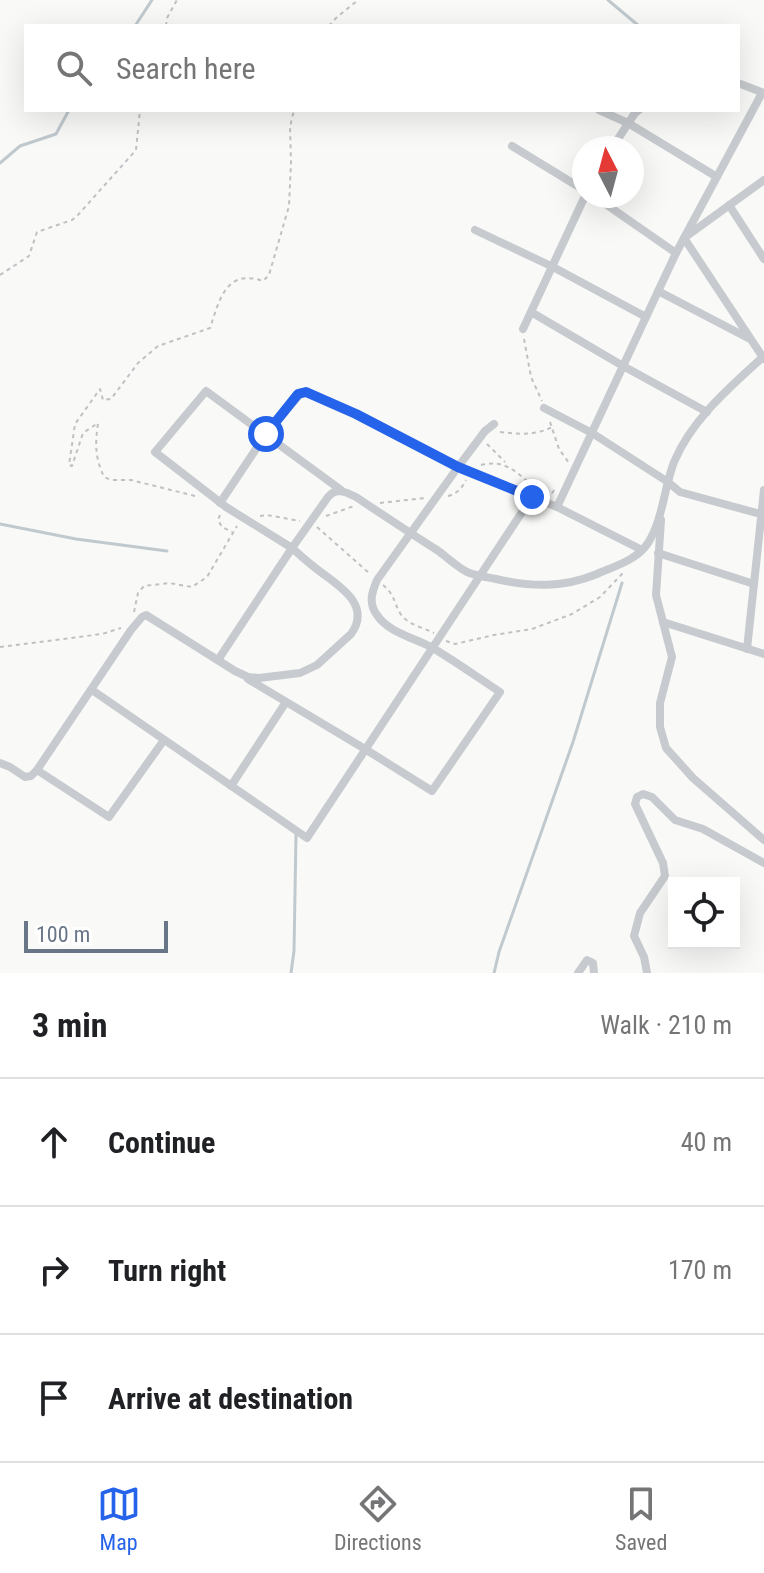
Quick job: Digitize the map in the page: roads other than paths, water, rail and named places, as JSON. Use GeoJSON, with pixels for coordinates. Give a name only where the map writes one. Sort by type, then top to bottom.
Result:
{"type":"FeatureCollection","features":[{"type":"Feature","properties":{"kind":"street"},"geometry":{"type":"LineString","coordinates":[[557,507],[676,253],[763,93],[740,84]]}},
{"type":"Feature","properties":{"kind":"street"},"geometry":{"type":"LineString","coordinates":[[603,112],[628,123],[717,177]]}},
{"type":"Feature","properties":{"kind":"street"},"geometry":{"type":"LineString","coordinates":[[620,136],[637,112]]}},
{"type":"Feature","properties":{"kind":"street"},"geometry":{"type":"LineString","coordinates":[[512,146],[572,183]]}},
{"type":"Feature","properties":{"kind":"street"},"geometry":{"type":"LineString","coordinates":[[684,238],[764,180]]}},
{"type":"Feature","properties":{"kind":"street"},"geometry":{"type":"LineString","coordinates":[[729,205],[764,259]]}},
{"type":"Feature","properties":{"kind":"street"},"geometry":{"type":"LineString","coordinates":[[523,329],[580,208]]}},
{"type":"Feature","properties":{"kind":"street"},"geometry":{"type":"LineString","coordinates":[[611,208],[676,253]]}},
{"type":"Feature","properties":{"kind":"street"},"geometry":{"type":"LineString","coordinates":[[475,230],[646,317]]}},
{"type":"Feature","properties":{"kind":"street"},"geometry":{"type":"LineString","coordinates":[[240,674],[259,678],[300,673],[317,665],[344,642],[356,628],[358,618],[349,594],[292,548],[223,505],[155,452],[206,391],[342,490],[466,571],[539,586],[582,580],[618,566],[642,550],[651,537],[675,461],[688,434],[764,357],[684,238]]}},
{"type":"Feature","properties":{"kind":"street"},"geometry":{"type":"LineString","coordinates":[[658,291],[752,340]]}},
{"type":"Feature","properties":{"kind":"street"},"geometry":{"type":"LineString","coordinates":[[531,312],[707,412]]}},
{"type":"Feature","properties":{"kind":"street"},"geometry":{"type":"LineString","coordinates":[[223,505],[266,434],[298,394],[306,392],[458,467],[557,507],[642,550]]}},
{"type":"Feature","properties":{"kind":"street"},"geometry":{"type":"LineString","coordinates":[[544,408],[592,433],[680,492],[763,515]]}},
{"type":"Feature","properties":{"kind":"street"},"geometry":{"type":"LineString","coordinates":[[0,763],[25,777],[37,770],[136,623],[146,615],[432,791],[500,692],[432,648],[387,626],[377,617],[371,594],[377,580],[458,467],[483,433],[494,424]]}},
{"type":"Feature","properties":{"kind":"street"},"geometry":{"type":"LineString","coordinates":[[218,660],[331,493],[342,490]]}},
{"type":"Feature","properties":{"kind":"street"},"geometry":{"type":"LineString","coordinates":[[747,649],[764,490]]}},
{"type":"Feature","properties":{"kind":"street"},"geometry":{"type":"LineString","coordinates":[[92,690],[307,838],[532,497]]}},
{"type":"Feature","properties":{"kind":"street"},"geometry":{"type":"LineString","coordinates":[[661,508],[656,595],[672,657],[660,703],[660,727],[666,748],[693,778],[764,840]]}},
{"type":"Feature","properties":{"kind":"street"},"geometry":{"type":"LineString","coordinates":[[658,553],[754,584]]}},
{"type":"Feature","properties":{"kind":"street"},"geometry":{"type":"LineString","coordinates":[[663,622],[764,654]]}},
{"type":"Feature","properties":{"kind":"street"},"geometry":{"type":"LineString","coordinates":[[231,786],[286,702]]}},
{"type":"Feature","properties":{"kind":"street"},"geometry":{"type":"LineString","coordinates":[[37,770],[109,817],[164,740]]}},
{"type":"Feature","properties":{"kind":"street"},"geometry":{"type":"LineString","coordinates":[[647,973],[644,957],[634,936],[640,913],[665,876],[663,863],[635,804],[637,797],[643,794],[652,797],[675,820],[703,829],[764,863]]}},
{"type":"Feature","properties":{"kind":"street"},"geometry":{"type":"LineString","coordinates":[[578,973],[587,960],[593,963],[594,973]]}},
{"type":"Feature","properties":{"kind":"waterway"},"geometry":{"type":"LineString","coordinates":[[136,24],[152,0]]}},
{"type":"Feature","properties":{"kind":"waterway"},"geometry":{"type":"LineString","coordinates":[[608,0],[637,24]]}},
{"type":"Feature","properties":{"kind":"waterway"},"geometry":{"type":"LineString","coordinates":[[0,163],[20,146],[56,134],[68,112]]}},
{"type":"Feature","properties":{"kind":"waterway"},"geometry":{"type":"LineString","coordinates":[[0,524],[76,539],[167,551]]}},
{"type":"Feature","properties":{"kind":"waterway"},"geometry":{"type":"LineString","coordinates":[[494,973],[573,742],[622,583]]}},
{"type":"Feature","properties":{"kind":"waterway"},"geometry":{"type":"LineString","coordinates":[[291,973],[296,835]]}}]}
